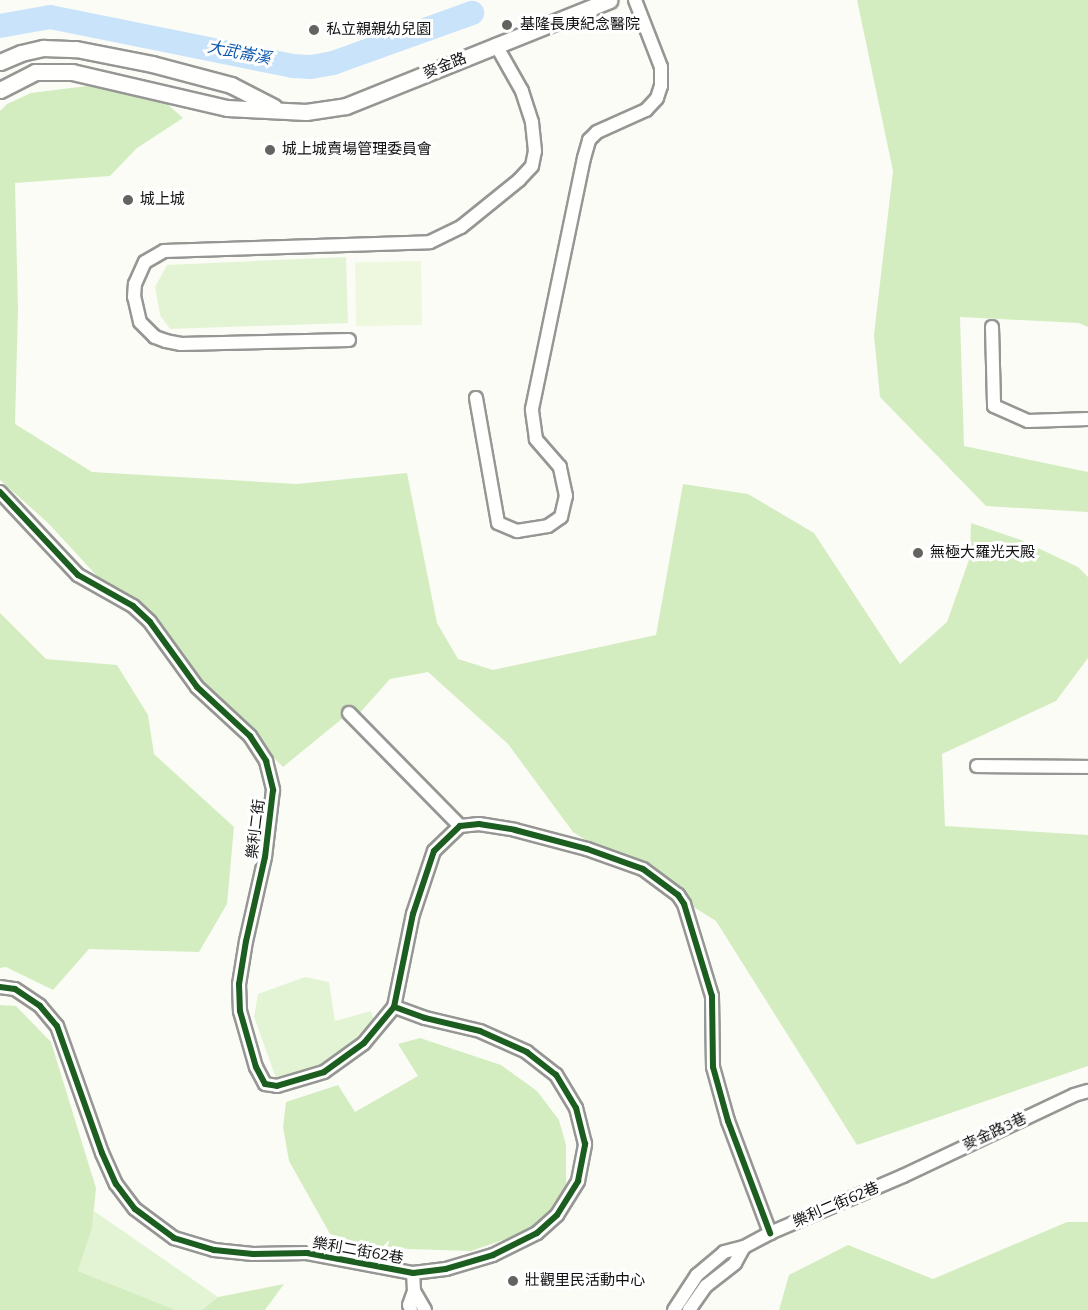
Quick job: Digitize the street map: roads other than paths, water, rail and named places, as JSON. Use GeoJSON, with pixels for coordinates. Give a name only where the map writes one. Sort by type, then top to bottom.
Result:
{"type":"FeatureCollection","features":[{"type":"Feature","properties":{"kind":"street","name":"麥金路"},"geometry":{"type":"LineString","coordinates":[[0,90],[29,73],[72,72],[227,108],[306,112],[346,106],[610,0]]}},
{"type":"Feature","properties":{"kind":"street"},"geometry":{"type":"LineString","coordinates":[[476,398],[498,523],[517,531],[548,526],[561,517],[566,496],[560,467],[536,439],[532,409],[584,158],[589,140],[597,132],[646,110],[657,98],[661,86],[661,67],[635,0]]}},
{"type":"Feature","properties":{"kind":"street"},"geometry":{"type":"LineString","coordinates":[[349,340],[181,344],[166,341],[155,337],[140,322],[134,297],[135,284],[146,262],[164,251],[430,242],[461,227],[519,180],[532,166],[535,151],[532,122],[522,91],[496,45]]}},
{"type":"Feature","properties":{"kind":"street","name":"麥金路"},"geometry":{"type":"LineString","coordinates":[[0,62],[21,53],[43,48],[76,49],[152,64],[231,84],[276,109]]}},
{"type":"Feature","properties":{"kind":"street"},"geometry":{"type":"LineString","coordinates":[[147,88],[152,64]]}},
{"type":"Feature","properties":{"kind":"street"},"geometry":{"type":"LineString","coordinates":[[992,327],[993,406],[1028,421],[1088,419]]}},
{"type":"Feature","properties":{"kind":"street","name":"樂利二街"},"geometry":{"type":"LineString","coordinates":[[0,492],[78,575],[133,606],[150,622],[196,687],[250,736],[266,761],[273,790],[265,857],[239,984],[240,1011],[256,1067],[265,1084],[277,1086],[324,1072],[364,1043],[394,1007]]}},
{"type":"Feature","properties":{"kind":"street"},"geometry":{"type":"LineString","coordinates":[[349,713],[460,826]]}},
{"type":"Feature","properties":{"kind":"street"},"geometry":{"type":"LineString","coordinates":[[977,766],[1088,767]]}},
{"type":"Feature","properties":{"kind":"street"},"geometry":{"type":"LineString","coordinates":[[394,1007],[413,914],[434,851],[460,826],[479,824],[515,830],[587,849],[643,869],[678,895],[684,904],[712,996],[713,1067],[728,1121],[770,1233]]}},
{"type":"Feature","properties":{"kind":"street","name":"樂利二街62巷"},"geometry":{"type":"LineString","coordinates":[[0,987],[15,989],[40,1006],[57,1026],[102,1153],[116,1184],[135,1209],[174,1238],[214,1250],[253,1254],[307,1253],[413,1273],[446,1269],[493,1255],[537,1233],[557,1215],[578,1181],[585,1144],[576,1108],[556,1075],[526,1052],[480,1031],[425,1018],[394,1007]]}},
{"type":"Feature","properties":{"kind":"street","name":"麥金路3巷"},"geometry":{"type":"LineString","coordinates":[[903,1176],[1074,1095],[1088,1091]]}},
{"type":"Feature","properties":{"kind":"street","name":"樂利二街62巷"},"geometry":{"type":"LineString","coordinates":[[674,1310],[697,1275],[724,1252],[744,1247],[770,1233],[903,1176]]}},
{"type":"Feature","properties":{"kind":"street","name":"樂利二街62巷"},"geometry":{"type":"LineString","coordinates":[[689,1310],[706,1286],[735,1263],[744,1247]]}},
{"type":"Feature","properties":{"kind":"street","name":"樂利二街62巷"},"geometry":{"type":"LineString","coordinates":[[411,1310],[409,1305],[414,1291],[413,1273]]}},
{"type":"Feature","properties":{"kind":"street","name":"樂利二街62巷"},"geometry":{"type":"LineString","coordinates":[[414,1291],[425,1310]]}},
{"type":"Feature","properties":{"kind":"waterway","name":"大武崙溪"},"geometry":{"type":"LineString","coordinates":[[0,26],[50,17],[292,66],[311,67],[333,63],[472,13]]}},
{"type":"Feature","properties":{"kind":"place","name":"基隆長庚紀念醫院"},"geometry":{"type":"Point","coordinates":[507,25]}},
{"type":"Feature","properties":{"kind":"place","name":"私立親親幼兒園"},"geometry":{"type":"Point","coordinates":[314,30]}},
{"type":"Feature","properties":{"kind":"place","name":"城上城賣場管理委員會"},"geometry":{"type":"Point","coordinates":[270,150]}},
{"type":"Feature","properties":{"kind":"place","name":"城上城"},"geometry":{"type":"Point","coordinates":[128,200]}},
{"type":"Feature","properties":{"kind":"place","name":"無極大羅光天殿"},"geometry":{"type":"Point","coordinates":[918,553]}},
{"type":"Feature","properties":{"kind":"place","name":"壯觀里民活動中心"},"geometry":{"type":"Point","coordinates":[513,1281]}}]}
